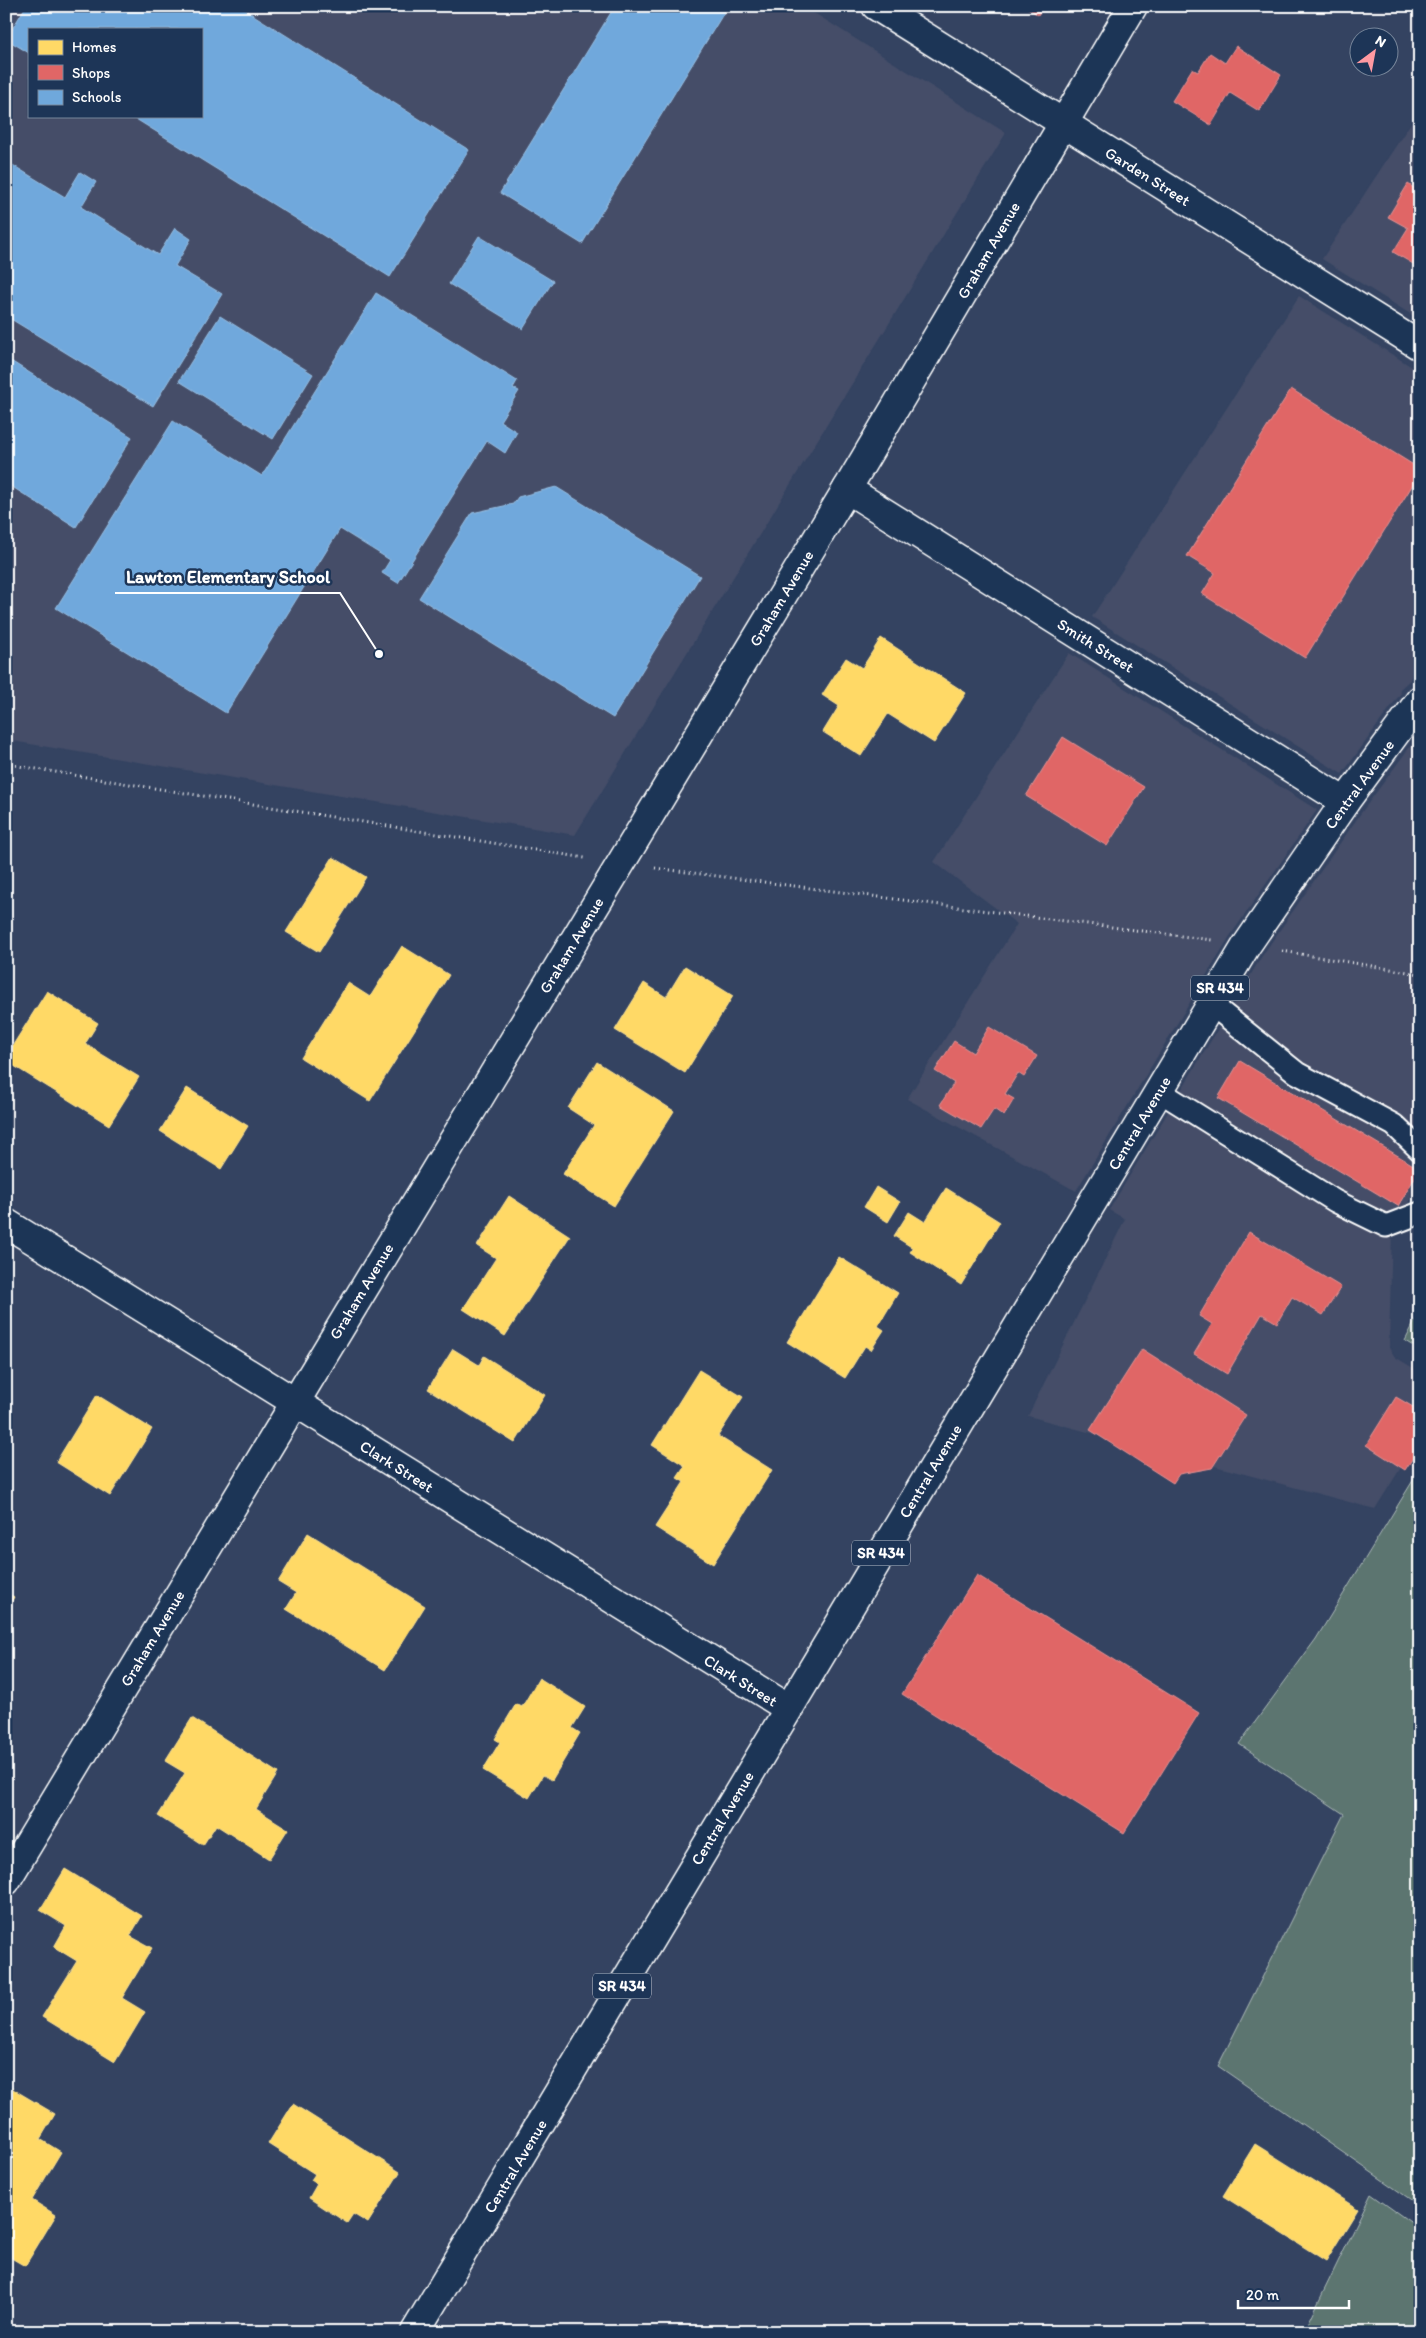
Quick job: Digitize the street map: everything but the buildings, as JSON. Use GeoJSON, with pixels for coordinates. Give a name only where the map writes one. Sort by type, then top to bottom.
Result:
{"type":"FeatureCollection","features":[{"type":"Feature","properties":{"kind":"street","name":"Garden Street"},"geometry":{"type":"LineString","coordinates":[[876,6],[1420,346]]}},
{"type":"Feature","properties":{"kind":"street","name":"Graham Avenue"},"geometry":{"type":"LineString","coordinates":[[6,1882],[294,1401],[847,488],[1133,6]]}},
{"type":"Feature","properties":{"kind":"street","name":"Smith Street"},"geometry":{"type":"LineString","coordinates":[[847,488],[1345,802]]}},
{"type":"Feature","properties":{"kind":"street","name":"Central Avenue"},"geometry":{"type":"LineString","coordinates":[[415,2332],[1246,946],[1345,802],[1420,700]]}},
{"type":"Feature","properties":{"kind":"street","name":"Clark Street"},"geometry":{"type":"LineString","coordinates":[[6,1223],[788,1708]]}},
{"type":"Feature","properties":{"kind":"lane"},"geometry":{"type":"LineString","coordinates":[[1211,1004],[1297,1073],[1394,1126],[1420,1150]]}},
{"type":"Feature","properties":{"kind":"lane"},"geometry":{"type":"LineString","coordinates":[[1159,1090],[1335,1201],[1386,1226],[1420,1213]]}},
{"type":"Feature","properties":{"kind":"path"},"geometry":{"type":"LineString","coordinates":[[6,764],[590,859]]}},
{"type":"Feature","properties":{"kind":"path"},"geometry":{"type":"LineString","coordinates":[[654,868],[1207,939]]}},
{"type":"Feature","properties":{"kind":"path"},"geometry":{"type":"LineString","coordinates":[[1288,952],[1420,974]]}},
{"type":"Feature","properties":{"kind":"shaded area"},"geometry":{"type":"Polygon","coordinates":[[[6,6],[803,6],[1006,133],[575,835],[6,740],[6,6]]]}},
{"type":"Feature","properties":{"kind":"shaded area"},"geometry":{"type":"Polygon","coordinates":[[[1420,109],[1420,320],[1322,259],[1420,109]]]}},
{"type":"Feature","properties":{"kind":"shaded area"},"geometry":{"type":"Polygon","coordinates":[[[1299,296],[1420,372],[1420,657],[1410,680],[1399,690],[1401,693],[1342,774],[1092,617],[1299,296]]]}},
{"type":"Feature","properties":{"kind":"shaded area"},"geometry":{"type":"Polygon","coordinates":[[[1069,653],[1317,810],[1230,936],[1076,1191],[907,1099],[1017,924],[934,862],[1069,653]]]}},
{"type":"Feature","properties":{"kind":"shaded area"},"geometry":{"type":"Polygon","coordinates":[[[1420,733],[1420,1183],[1392,1230],[1389,1348],[1395,1357],[1420,1372],[1420,1437],[1375,1509],[1028,1416],[1125,1219],[1109,1210],[1262,956],[1361,813],[1420,733]]]}},
{"type":"Feature","properties":{"kind":"green space"},"geometry":{"type":"Polygon","coordinates":[[[1420,1311],[1420,1350],[1405,1341],[1420,1311]]]}},
{"type":"Feature","properties":{"kind":"green space"},"geometry":{"type":"Polygon","coordinates":[[[1420,1469],[1420,2206],[1218,2066],[1344,1814],[1239,1744],[1316,1639],[1420,1469]]]}},
{"type":"Feature","properties":{"kind":"green space"},"geometry":{"type":"Polygon","coordinates":[[[1371,2194],[1420,2229],[1420,2332],[1304,2332],[1371,2194]]]}},
{"type":"Feature","properties":{"kind":"place","name":"Lawton Elementary School"},"geometry":{"type":"Point","coordinates":[379,654]}}]}
